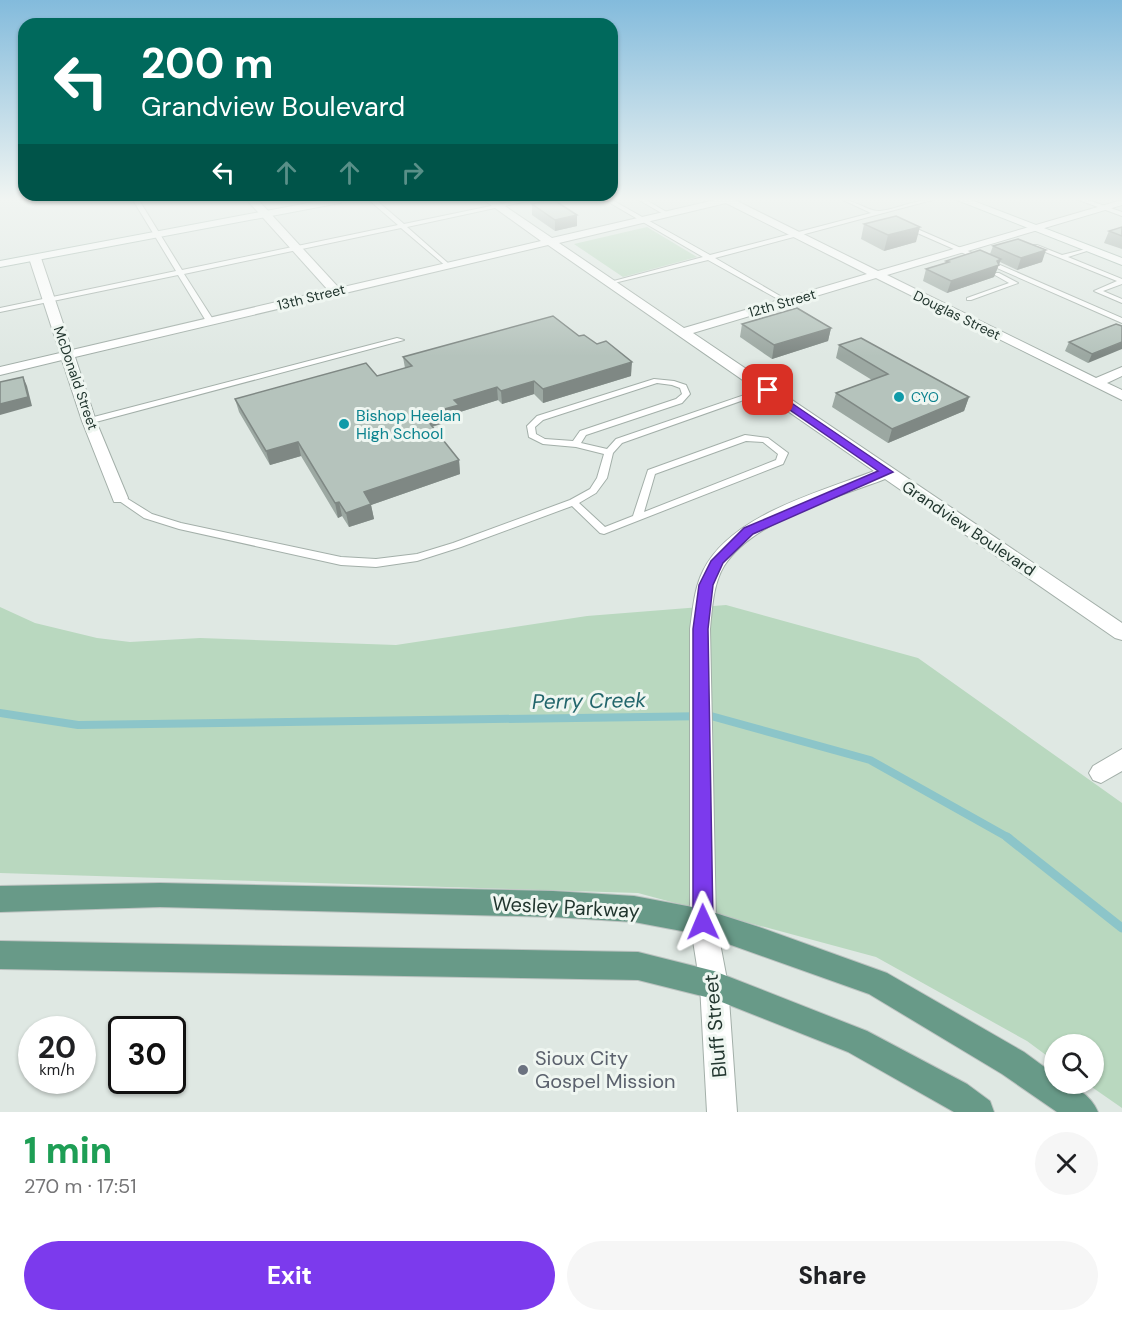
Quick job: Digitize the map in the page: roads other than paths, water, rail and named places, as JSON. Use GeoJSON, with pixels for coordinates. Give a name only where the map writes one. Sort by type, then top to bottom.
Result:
{"type":"FeatureCollection","features":[{"type":"Feature","properties":{"kind":"main road","name":"Wesley Parkway"},"geometry":{"type":"LineString","coordinates":[[0,899],[160,895],[553,904],[634,909],[703,922],[877,983],[1013,1063],[1083,1112]]}},
{"type":"Feature","properties":{"kind":"main road"},"geometry":{"type":"LineString","coordinates":[[0,955],[638,966],[714,985],[857,1041],[956,1095],[979,1112]]}},
{"type":"Feature","properties":{"kind":"street"},"geometry":{"type":"LineString","coordinates":[[0,264],[67,252]]}},
{"type":"Feature","properties":{"kind":"street"},"geometry":{"type":"LineString","coordinates":[[300,252],[335,291]]}},
{"type":"Feature","properties":{"kind":"street","name":"13th Street"},"geometry":{"type":"LineString","coordinates":[[0,370],[505,252]]}},
{"type":"Feature","properties":{"kind":"street","name":"Grandview Boulevard"},"geometry":{"type":"LineString","coordinates":[[566,252],[1122,633]]}},
{"type":"Feature","properties":{"kind":"street","name":"Douglas Street"},"geometry":{"type":"LineString","coordinates":[[830,252],[1122,396]]}},
{"type":"Feature","properties":{"kind":"street","name":"12th Street"},"geometry":{"type":"LineString","coordinates":[[683,332],[955,252]]}},
{"type":"Feature","properties":{"kind":"street"},"geometry":{"type":"LineString","coordinates":[[1096,252],[1122,262]]}},
{"type":"Feature","properties":{"kind":"street","name":"McDonald Street"},"geometry":{"type":"LineString","coordinates":[[35,258],[90,421],[120,498]]}},
{"type":"Feature","properties":{"kind":"street"},"geometry":{"type":"LineString","coordinates":[[1095,383],[1122,371]]}},
{"type":"Feature","properties":{"kind":"street","name":"Bluff Street"},"geometry":{"type":"LineString","coordinates":[[722,1112],[714,985],[703,922],[700,629],[706,585],[717,561],[749,531],[887,472]]}},
{"type":"Feature","properties":{"kind":"street"},"geometry":{"type":"LineString","coordinates":[[1101,773],[1122,759]]}},
{"type":"Feature","properties":{"kind":"lane"},"geometry":{"type":"LineString","coordinates":[[167,252],[210,321]]}},
{"type":"Feature","properties":{"kind":"lane"},"geometry":{"type":"LineString","coordinates":[[0,310],[279,252]]}},
{"type":"Feature","properties":{"kind":"lane"},"geometry":{"type":"LineString","coordinates":[[431,252],[447,266]]}},
{"type":"Feature","properties":{"kind":"lane"},"geometry":{"type":"LineString","coordinates":[[698,252],[786,301]]}},
{"type":"Feature","properties":{"kind":"lane"},"geometry":{"type":"LineString","coordinates":[[612,283],[731,252]]}},
{"type":"Feature","properties":{"kind":"lane"},"geometry":{"type":"LineString","coordinates":[[955,252],[1015,283],[969,298]]}},
{"type":"Feature","properties":{"kind":"lane"},"geometry":{"type":"LineString","coordinates":[[955,252],[1122,321]]}},
{"type":"Feature","properties":{"kind":"lane"},"geometry":{"type":"LineString","coordinates":[[1049,252],[1122,281]]}},
{"type":"Feature","properties":{"kind":"lane"},"geometry":{"type":"LineString","coordinates":[[1062,257],[1079,252]]}},
{"type":"Feature","properties":{"kind":"lane"},"geometry":{"type":"LineString","coordinates":[[1112,277],[1122,274]]}},
{"type":"Feature","properties":{"kind":"lane"},"geometry":{"type":"LineString","coordinates":[[1122,281],[1097,291],[1122,301]]}},
{"type":"Feature","properties":{"kind":"lane"},"geometry":{"type":"LineString","coordinates":[[90,421],[400,339]]}},
{"type":"Feature","properties":{"kind":"lane"},"geometry":{"type":"LineString","coordinates":[[576,444],[583,433],[679,400],[686,394],[683,387],[674,383],[657,381],[540,418],[531,426],[532,435],[543,441],[576,444],[609,452]]}},
{"type":"Feature","properties":{"kind":"lane"},"geometry":{"type":"LineString","coordinates":[[120,498],[148,516],[179,526],[341,561],[376,563],[417,556],[457,545],[573,502],[593,491],[602,478],[609,452],[619,441],[768,390]]}},
{"type":"Feature","properties":{"kind":"lane"},"geometry":{"type":"LineString","coordinates":[[573,502],[604,531],[780,462],[783,453],[765,440],[745,438],[651,472],[637,518]]}},
{"type":"Feature","properties":{"kind":"waterway","name":"Perry Creek"},"geometry":{"type":"LineString","coordinates":[[0,713],[78,725],[711,716],[870,760],[1009,838]]}},
{"type":"Feature","properties":{"kind":"waterway","name":"Perry Creek"},"geometry":{"type":"LineString","coordinates":[[1007,837],[1122,928]]}},
{"type":"Feature","properties":{"kind":"place","name":"CYO"},"geometry":{"type":"Point","coordinates":[899,397]}},
{"type":"Feature","properties":{"kind":"place","name":"Bishop Heelan High School"},"geometry":{"type":"Point","coordinates":[344,424]}},
{"type":"Feature","properties":{"kind":"place","name":"Sioux City Gospel Mission"},"geometry":{"type":"Point","coordinates":[523,1070]}}]}
